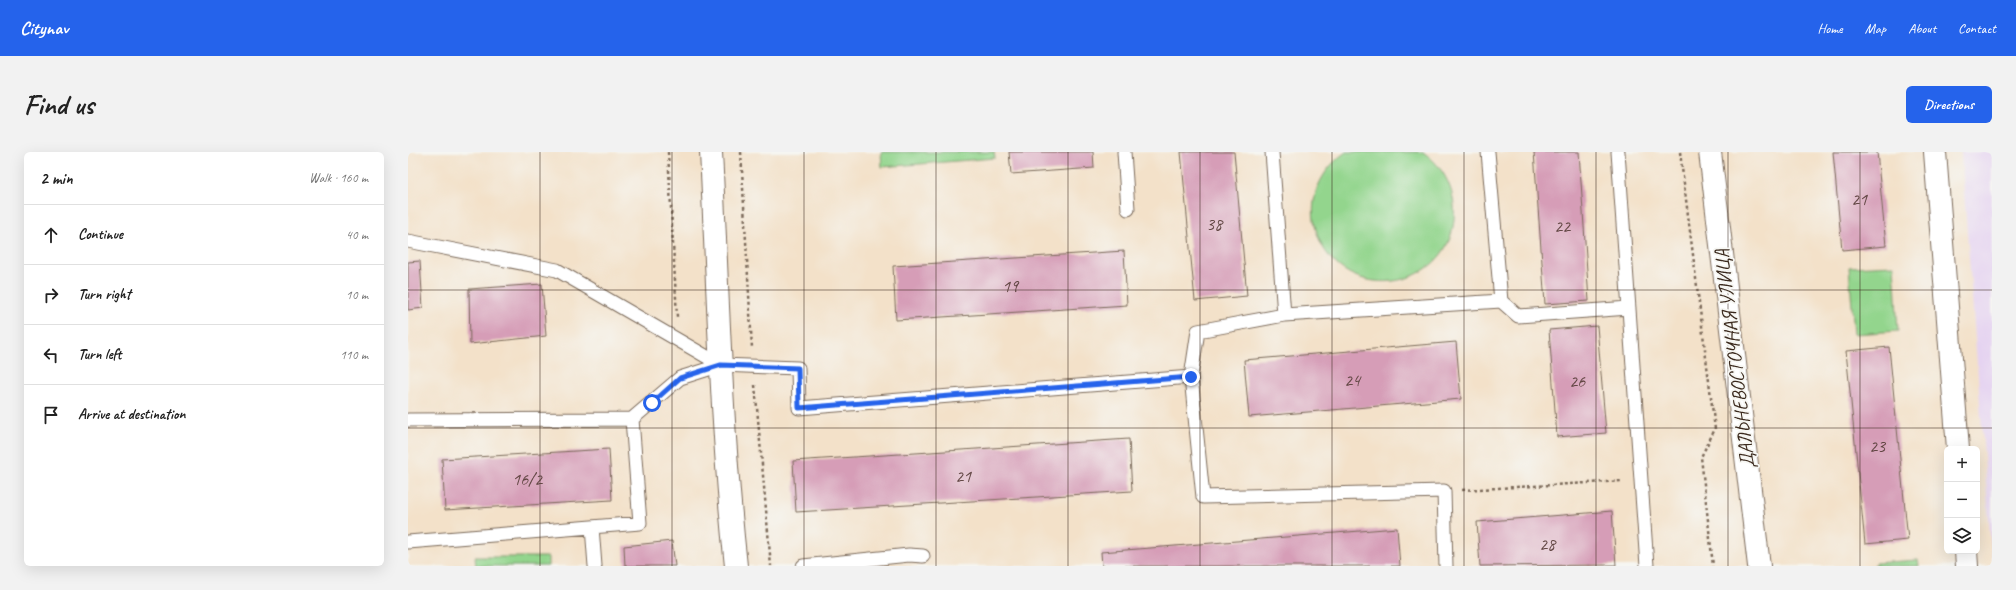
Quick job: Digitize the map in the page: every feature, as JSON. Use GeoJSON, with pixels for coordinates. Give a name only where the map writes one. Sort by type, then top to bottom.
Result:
{"type":"FeatureCollection","features":[{"type":"Feature","properties":{"kind":"street"},"geometry":{"type":"LineString","coordinates":[[711,152],[721,365],[736,566]]}},
{"type":"Feature","properties":{"kind":"street","name":"ДАЛЬНЕВОСТОЧНАЯ УЛИЦА"},"geometry":{"type":"LineString","coordinates":[[1710,152],[1759,566]]}},
{"type":"Feature","properties":{"kind":"street"},"geometry":{"type":"LineString","coordinates":[[1935,152],[1958,446]]}},
{"type":"Feature","properties":{"kind":"street"},"geometry":{"type":"LineString","coordinates":[[1966,554],[1967,566]]}},
{"type":"Feature","properties":{"kind":"lane"},"geometry":{"type":"LineString","coordinates":[[1124,152],[1128,209]]}},
{"type":"Feature","properties":{"kind":"lane"},"geometry":{"type":"LineString","coordinates":[[1272,152],[1284,314]]}},
{"type":"Feature","properties":{"kind":"lane"},"geometry":{"type":"LineString","coordinates":[[1488,152],[1501,301],[1518,316],[1629,308]]}},
{"type":"Feature","properties":{"kind":"lane"},"geometry":{"type":"LineString","coordinates":[[1618,152],[1648,566]]}},
{"type":"Feature","properties":{"kind":"lane"},"geometry":{"type":"LineString","coordinates":[[408,241],[557,270],[721,365]]}},
{"type":"Feature","properties":{"kind":"lane"},"geometry":{"type":"LineString","coordinates":[[1446,566],[1444,491],[1203,497],[1191,377],[1198,331],[1284,314],[1501,301]]}},
{"type":"Feature","properties":{"kind":"lane"},"geometry":{"type":"LineString","coordinates":[[408,420],[632,419],[680,378],[721,365],[798,368],[799,408],[1191,377]]}},
{"type":"Feature","properties":{"kind":"lane"},"geometry":{"type":"LineString","coordinates":[[408,542],[640,523],[632,419]]}},
{"type":"Feature","properties":{"kind":"lane"},"geometry":{"type":"LineString","coordinates":[[592,527],[595,566]]}},
{"type":"Feature","properties":{"kind":"lane"},"geometry":{"type":"LineString","coordinates":[[803,566],[909,556],[924,556]]}},
{"type":"Feature","properties":{"kind":"path"},"geometry":{"type":"LineString","coordinates":[[668,152],[678,340]]}},
{"type":"Feature","properties":{"kind":"path"},"geometry":{"type":"LineString","coordinates":[[1680,152],[1715,428],[1701,457],[1713,566]]}},
{"type":"Feature","properties":{"kind":"path"},"geometry":{"type":"LineString","coordinates":[[1444,491],[1641,480]]}},
{"type":"Feature","properties":{"kind":"shaded area"},"geometry":{"type":"Polygon","coordinates":[[[1961,152],[1992,152],[1992,561],[1961,152]]]}},
{"type":"Feature","properties":{"kind":"green space"},"geometry":{"type":"Polygon","coordinates":[[[881,152],[994,152],[995,158],[882,167],[881,152]]]}},
{"type":"Feature","properties":{"kind":"green space"},"geometry":{"type":"Polygon","coordinates":[[[1346,152],[1423,152],[1440,168],[1448,182],[1453,197],[1454,205],[1451,236],[1437,259],[1417,274],[1392,281],[1367,280],[1343,269],[1324,250],[1314,220],[1314,200],[1320,182],[1325,173],[1338,158],[1346,152]]]}},
{"type":"Feature","properties":{"kind":"green space"},"geometry":{"type":"Polygon","coordinates":[[[1894,265],[1898,331],[1854,334],[1849,267],[1894,265]]]}},
{"type":"Feature","properties":{"kind":"green space"},"geometry":{"type":"Polygon","coordinates":[[[475,557],[548,557],[548,566],[476,566],[475,557]]]}},
{"type":"Feature","properties":{"kind":"green space"},"geometry":{"type":"Polygon","coordinates":[[[1918,560],[1919,566],[1875,566],[1875,563],[1918,560]]]}},
{"type":"Feature","properties":{"kind":"building"},"geometry":{"type":"Polygon","coordinates":[[[1009,152],[1093,152],[1094,168],[1011,174],[1009,152]]]}},
{"type":"Feature","properties":{"kind":"building"},"geometry":{"type":"Polygon","coordinates":[[[1181,152],[1234,152],[1247,296],[1195,301],[1181,152]]]}},
{"type":"Feature","properties":{"kind":"building"},"geometry":{"type":"Polygon","coordinates":[[[1534,152],[1579,152],[1589,301],[1545,304],[1534,152]]]}},
{"type":"Feature","properties":{"kind":"building"},"geometry":{"type":"Polygon","coordinates":[[[1833,152],[1877,152],[1886,246],[1842,250],[1833,152]]]}},
{"type":"Feature","properties":{"kind":"building"},"geometry":{"type":"Polygon","coordinates":[[[1124,251],[1127,305],[896,320],[893,266],[1124,251]]]}},
{"type":"Feature","properties":{"kind":"building"},"geometry":{"type":"Polygon","coordinates":[[[420,261],[423,308],[408,310],[408,262],[420,261]]]}},
{"type":"Feature","properties":{"kind":"building"},"geometry":{"type":"Polygon","coordinates":[[[542,284],[546,336],[470,344],[469,289],[542,284]]]}},
{"type":"Feature","properties":{"kind":"building"},"geometry":{"type":"Polygon","coordinates":[[[1597,326],[1606,433],[1557,437],[1549,330],[1597,326]]]}},
{"type":"Feature","properties":{"kind":"building"},"geometry":{"type":"Polygon","coordinates":[[[1456,342],[1461,399],[1249,417],[1244,360],[1456,342]]]}},
{"type":"Feature","properties":{"kind":"building"},"geometry":{"type":"Polygon","coordinates":[[[1889,347],[1908,540],[1865,544],[1846,351],[1889,347]]]}},
{"type":"Feature","properties":{"kind":"building"},"geometry":{"type":"Polygon","coordinates":[[[1129,439],[1132,491],[796,512],[793,461],[1129,439]]]}},
{"type":"Feature","properties":{"kind":"building"},"geometry":{"type":"Polygon","coordinates":[[[609,449],[612,500],[445,510],[442,459],[609,449]]]}},
{"type":"Feature","properties":{"kind":"building"},"geometry":{"type":"Polygon","coordinates":[[[1612,511],[1616,565],[1480,566],[1477,522],[1612,511]]]}},
{"type":"Feature","properties":{"kind":"building"},"geometry":{"type":"Polygon","coordinates":[[[1397,528],[1400,566],[1102,566],[1101,552],[1397,528]]]}},
{"type":"Feature","properties":{"kind":"building"},"geometry":{"type":"Polygon","coordinates":[[[672,541],[675,566],[625,566],[624,546],[672,541]]]}},
{"type":"Feature","properties":{"kind":"route"},"geometry":{"type":"LineString","coordinates":[[652,403],[680,378],[721,365],[798,368],[799,408],[1191,377]]}}]}
